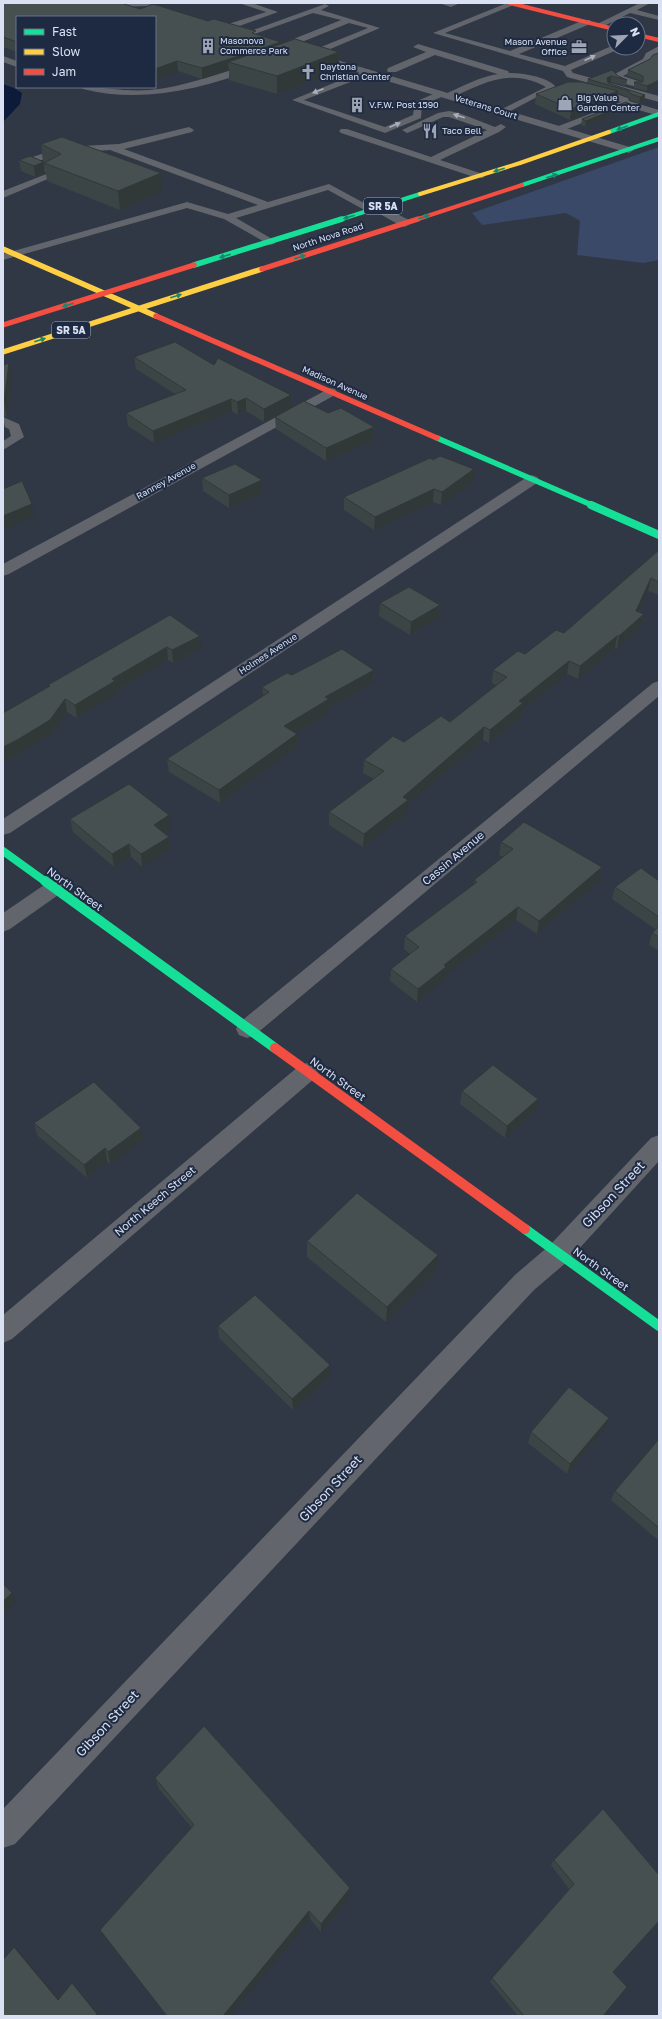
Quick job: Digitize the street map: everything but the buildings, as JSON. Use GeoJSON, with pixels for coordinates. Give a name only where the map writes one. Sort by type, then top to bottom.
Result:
{"type":"FeatureCollection","features":[{"type":"Feature","properties":{"kind":"main road"},"geometry":{"type":"LineString","coordinates":[[511,3],[606,27]]}},
{"type":"Feature","properties":{"kind":"main road"},"geometry":{"type":"LineString","coordinates":[[646,38],[659,40]]}},
{"type":"Feature","properties":{"kind":"main road","name":"North Nova Road"},"geometry":{"type":"LineString","coordinates":[[3,325],[480,176],[591,139],[659,114]]}},
{"type":"Feature","properties":{"kind":"main road","name":"North Nova Road"},"geometry":{"type":"LineString","coordinates":[[3,352],[405,223],[659,139]]}},
{"type":"Feature","properties":{"kind":"main road","name":"Madison Avenue"},"geometry":{"type":"LineString","coordinates":[[3,249],[659,535]]}},
{"type":"Feature","properties":{"kind":"main road","name":"North Street"},"geometry":{"type":"LineString","coordinates":[[3,851],[659,1326]]}},
{"type":"Feature","properties":{"kind":"street"},"geometry":{"type":"LineString","coordinates":[[418,47],[504,73]]}},
{"type":"Feature","properties":{"kind":"street","name":"Veterans Court"},"geometry":{"type":"LineString","coordinates":[[297,51],[629,150]]}},
{"type":"Feature","properties":{"kind":"street"},"geometry":{"type":"LineString","coordinates":[[392,70],[435,52]]}},
{"type":"Feature","properties":{"kind":"street"},"geometry":{"type":"LineString","coordinates":[[374,209],[405,223]]}},
{"type":"Feature","properties":{"kind":"street","name":"Ranney Avenue"},"geometry":{"type":"LineString","coordinates":[[3,571],[330,392]]}},
{"type":"Feature","properties":{"kind":"street","name":"Holmes Avenue"},"geometry":{"type":"LineString","coordinates":[[3,828],[532,480]]}},
{"type":"Feature","properties":{"kind":"street","name":"Cassin Avenue"},"geometry":{"type":"LineString","coordinates":[[247,1029],[659,687]]}},
{"type":"Feature","properties":{"kind":"street"},"geometry":{"type":"LineString","coordinates":[[3,924],[54,888]]}},
{"type":"Feature","properties":{"kind":"street","name":"North Keech Street"},"geometry":{"type":"LineString","coordinates":[[3,1330],[307,1072]]}},
{"type":"Feature","properties":{"kind":"street","name":"Gibson Street"},"geometry":{"type":"LineString","coordinates":[[3,1832],[525,1282],[559,1253],[659,1145]]}},
{"type":"Feature","properties":{"kind":"lane"},"geometry":{"type":"LineString","coordinates":[[117,3],[122,5],[146,4],[181,14]]}},
{"type":"Feature","properties":{"kind":"lane"},"geometry":{"type":"LineString","coordinates":[[242,3],[277,11],[225,26],[263,38]]}},
{"type":"Feature","properties":{"kind":"lane"},"geometry":{"type":"LineString","coordinates":[[307,3],[322,7]]}},
{"type":"Feature","properties":{"kind":"lane"},"geometry":{"type":"LineString","coordinates":[[249,33],[333,3]]}},
{"type":"Feature","properties":{"kind":"lane"},"geometry":{"type":"LineString","coordinates":[[443,3],[451,5],[456,3]]}},
{"type":"Feature","properties":{"kind":"lane"},"geometry":{"type":"LineString","coordinates":[[511,3],[437,33],[566,69],[606,52]]}},
{"type":"Feature","properties":{"kind":"lane"},"geometry":{"type":"LineString","coordinates":[[599,25],[646,3]]}},
{"type":"Feature","properties":{"kind":"lane"},"geometry":{"type":"LineString","coordinates":[[630,10],[659,18]]}},
{"type":"Feature","properties":{"kind":"lane"},"geometry":{"type":"LineString","coordinates":[[310,55],[376,28],[314,11]]}},
{"type":"Feature","properties":{"kind":"lane"},"geometry":{"type":"LineString","coordinates":[[297,51],[280,44],[349,20]]}},
{"type":"Feature","properties":{"kind":"lane"},"geometry":{"type":"LineString","coordinates":[[511,54],[587,22]]}},
{"type":"Feature","properties":{"kind":"lane"},"geometry":{"type":"LineString","coordinates":[[645,86],[620,78],[617,75],[646,61],[649,55],[659,49]]}},
{"type":"Feature","properties":{"kind":"lane"},"geometry":{"type":"LineString","coordinates":[[3,59],[16,64]]}},
{"type":"Feature","properties":{"kind":"lane"},"geometry":{"type":"LineString","coordinates":[[91,88],[119,94],[157,92],[185,87],[260,65]]}},
{"type":"Feature","properties":{"kind":"lane"},"geometry":{"type":"LineString","coordinates":[[566,69],[570,75],[659,99]]}},
{"type":"Feature","properties":{"kind":"lane"},"geometry":{"type":"LineString","coordinates":[[368,72],[296,100],[385,130],[418,116],[418,104],[493,75],[504,73],[545,82],[556,87],[503,112]]}},
{"type":"Feature","properties":{"kind":"lane"},"geometry":{"type":"LineString","coordinates":[[575,86],[587,88],[625,100],[625,103],[659,114]]}},
{"type":"Feature","properties":{"kind":"lane"},"geometry":{"type":"LineString","coordinates":[[559,129],[625,103]]}},
{"type":"Feature","properties":{"kind":"lane"},"geometry":{"type":"LineString","coordinates":[[378,142],[441,115],[456,115],[496,130]]}},
{"type":"Feature","properties":{"kind":"lane"},"geometry":{"type":"LineString","coordinates":[[432,160],[521,118]]}},
{"type":"Feature","properties":{"kind":"lane"},"geometry":{"type":"LineString","coordinates":[[3,195],[57,173],[29,162],[64,150],[111,148],[189,130]]}},
{"type":"Feature","properties":{"kind":"lane"},"geometry":{"type":"LineString","coordinates":[[344,131],[480,176]]}},
{"type":"Feature","properties":{"kind":"lane"},"geometry":{"type":"LineString","coordinates":[[111,148],[267,205]]}},
{"type":"Feature","properties":{"kind":"lane"},"geometry":{"type":"LineString","coordinates":[[228,217],[330,187],[374,209]]}},
{"type":"Feature","properties":{"kind":"lane"},"geometry":{"type":"LineString","coordinates":[[3,257],[187,205],[228,217],[270,242]]}},
{"type":"Feature","properties":{"kind":"lane"},"geometry":{"type":"LineString","coordinates":[[3,421],[14,427],[18,436],[3,446]]}},
{"type":"Feature","properties":{"kind":"shaded area"},"geometry":{"type":"Polygon","coordinates":[[[3,84],[22,93],[20,104],[3,122],[3,84]]]}},
{"type":"Feature","properties":{"kind":"shaded area"},"geometry":{"type":"Polygon","coordinates":[[[659,147],[659,260],[643,263],[577,255],[580,221],[566,213],[482,225],[472,213],[659,147]]]}},
{"type":"Feature","properties":{"kind":"traffic: fast"},"geometry":{"type":"LineString","coordinates":[[609,132],[659,114]]}},
{"type":"Feature","properties":{"kind":"traffic: fast"},"geometry":{"type":"LineString","coordinates":[[522,185],[659,139]]}},
{"type":"Feature","properties":{"kind":"traffic: fast"},"geometry":{"type":"LineString","coordinates":[[194,265],[420,194]]}},
{"type":"Feature","properties":{"kind":"traffic: fast"},"geometry":{"type":"LineString","coordinates":[[437,438],[659,535]]}},
{"type":"Feature","properties":{"kind":"traffic: fast"},"geometry":{"type":"LineString","coordinates":[[3,851],[275,1048]]}},
{"type":"Feature","properties":{"kind":"traffic: fast"},"geometry":{"type":"LineString","coordinates":[[525,1229],[659,1326]]}},
{"type":"Feature","properties":{"kind":"traffic: slow"},"geometry":{"type":"LineString","coordinates":[[420,194],[520,163],[609,132]]}},
{"type":"Feature","properties":{"kind":"traffic: slow"},"geometry":{"type":"LineString","coordinates":[[3,249],[156,316]]}},
{"type":"Feature","properties":{"kind":"traffic: slow"},"geometry":{"type":"LineString","coordinates":[[3,352],[262,269]]}},
{"type":"Feature","properties":{"kind":"traffic: jam"},"geometry":{"type":"LineString","coordinates":[[510,3],[606,27]]}},
{"type":"Feature","properties":{"kind":"traffic: jam"},"geometry":{"type":"LineString","coordinates":[[646,37],[659,40]]}},
{"type":"Feature","properties":{"kind":"traffic: jam"},"geometry":{"type":"LineString","coordinates":[[262,269],[522,185]]}},
{"type":"Feature","properties":{"kind":"traffic: jam"},"geometry":{"type":"LineString","coordinates":[[3,325],[194,265]]}},
{"type":"Feature","properties":{"kind":"traffic: jam"},"geometry":{"type":"LineString","coordinates":[[156,316],[437,438]]}},
{"type":"Feature","properties":{"kind":"traffic: jam"},"geometry":{"type":"LineString","coordinates":[[275,1048],[525,1229]]}},
{"type":"Feature","properties":{"kind":"place","name":"Masonova Commerce Park"},"geometry":{"type":"Point","coordinates":[208,46]}},
{"type":"Feature","properties":{"kind":"place","name":"Mason Avenue Office"},"geometry":{"type":"Point","coordinates":[579,47]}},
{"type":"Feature","properties":{"kind":"place","name":"Daytona Christian Center"},"geometry":{"type":"Point","coordinates":[308,72]}},
{"type":"Feature","properties":{"kind":"place","name":"Big Value Garden Center"},"geometry":{"type":"Point","coordinates":[565,103]}},
{"type":"Feature","properties":{"kind":"place","name":"V.F.W. Post 1590"},"geometry":{"type":"Point","coordinates":[357,105]}},
{"type":"Feature","properties":{"kind":"place","name":"Taco Bell"},"geometry":{"type":"Point","coordinates":[430,131]}}]}
